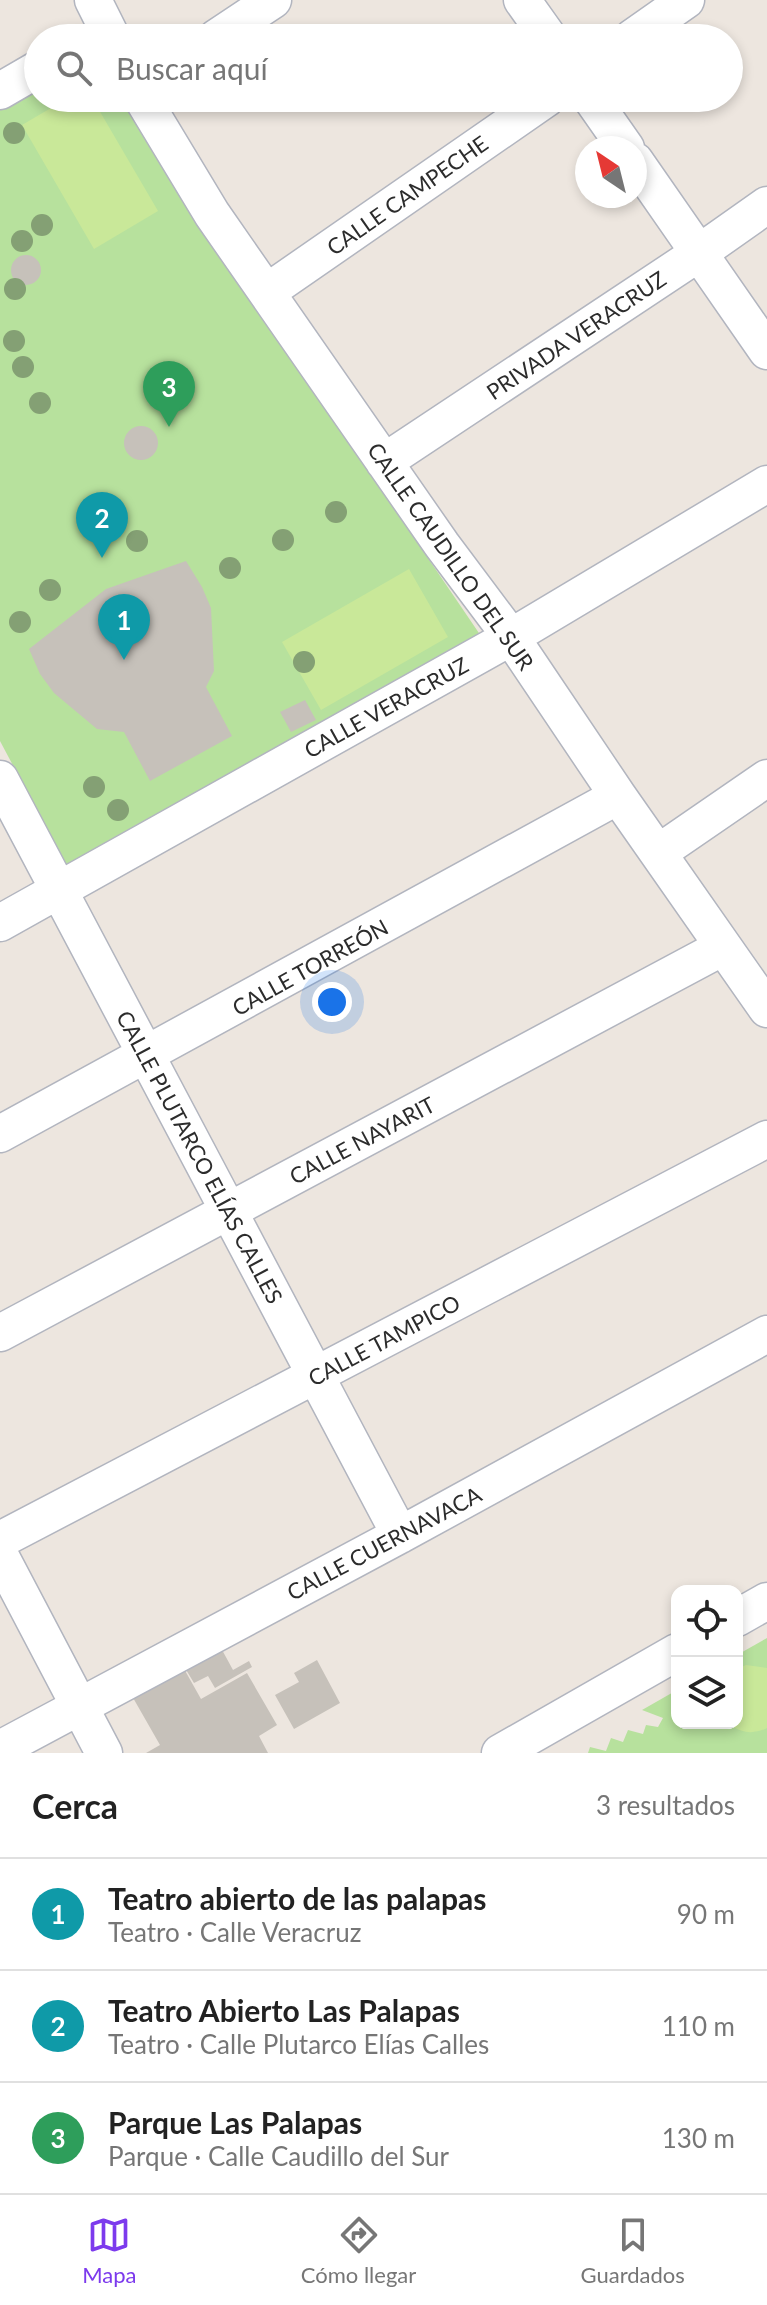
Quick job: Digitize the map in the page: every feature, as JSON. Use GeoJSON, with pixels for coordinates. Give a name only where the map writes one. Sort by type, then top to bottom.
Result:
{"type":"FeatureCollection","features":[{"type":"Feature","properties":{"kind":"street"},"geometry":{"type":"LineString","coordinates":[[237,24],[273,0]]}},
{"type":"Feature","properties":{"kind":"street"},"geometry":{"type":"LineString","coordinates":[[522,0],[539,24]]}},
{"type":"Feature","properties":{"kind":"street"},"geometry":{"type":"LineString","coordinates":[[652,24],[686,0]]}},
{"type":"Feature","properties":{"kind":"street"},"geometry":{"type":"LineString","coordinates":[[0,91],[24,77]]}},
{"type":"Feature","properties":{"kind":"street","name":"CALLE CAUDILLO DEL SUR"},"geometry":{"type":"LineString","coordinates":[[150,112],[212,214],[384,462],[511,637],[767,1009]]}},
{"type":"Feature","properties":{"kind":"street","name":"CALLE CAMPECHE"},"geometry":{"type":"LineString","coordinates":[[267,292],[527,112]]}},
{"type":"Feature","properties":{"kind":"street"},"geometry":{"type":"LineString","coordinates":[[601,112],[618,136]]}},
{"type":"Feature","properties":{"kind":"street"},"geometry":{"type":"LineString","coordinates":[[647,178],[767,351]]}},
{"type":"Feature","properties":{"kind":"street","name":"PRIVADA VERACRUZ"},"geometry":{"type":"LineString","coordinates":[[384,462],[767,205]]}},
{"type":"Feature","properties":{"kind":"street","name":"CALLE VERACRUZ"},"geometry":{"type":"LineString","coordinates":[[0,923],[511,637],[767,484]]}},
{"type":"Feature","properties":{"kind":"street"},"geometry":{"type":"LineString","coordinates":[[658,853],[767,778]]}},
{"type":"Feature","properties":{"kind":"street","name":"CALLE PLUTARCO ELÍAS CALLES"},"geometry":{"type":"LineString","coordinates":[[0,779],[400,1535]]}},
{"type":"Feature","properties":{"kind":"street","name":"CALLE TORREÓN"},"geometry":{"type":"LineString","coordinates":[[0,1134],[618,796]]}},
{"type":"Feature","properties":{"kind":"street","name":"CALLE NAYARIT"},"geometry":{"type":"LineString","coordinates":[[0,1333],[723,947]]}},
{"type":"Feature","properties":{"kind":"street","name":"CALLE TAMPICO"},"geometry":{"type":"LineString","coordinates":[[0,1540],[767,1139]]}},
{"type":"Feature","properties":{"kind":"street","name":"CALLE CUERNAVACA"},"geometry":{"type":"LineString","coordinates":[[0,1749],[767,1334]]}},
{"type":"Feature","properties":{"kind":"street"},"geometry":{"type":"LineString","coordinates":[[0,1555],[104,1753]]}},
{"type":"Feature","properties":{"kind":"street"},"geometry":{"type":"LineString","coordinates":[[743,1615],[767,1601]]}},
{"type":"Feature","properties":{"kind":"street"},"geometry":{"type":"LineString","coordinates":[[500,1753],[671,1655]]}},
{"type":"Feature","properties":{"kind":"green space"},"geometry":{"type":"Polygon","coordinates":[[[24,91],[24,112],[130,112],[194,214],[483,639],[68,869],[0,741],[0,104],[24,91]]]}},
{"type":"Feature","properties":{"kind":"green space"},"geometry":{"type":"Polygon","coordinates":[[[44,112],[100,112],[158,211],[94,249],[22,125],[44,112]]]}},
{"type":"Feature","properties":{"kind":"green space"},"geometry":{"type":"Polygon","coordinates":[[[409,569],[448,637],[321,710],[282,642],[409,569]]]}},
{"type":"Feature","properties":{"kind":"green space"},"geometry":{"type":"Polygon","coordinates":[[[767,1638],[767,1753],[588,1753],[590,1747],[606,1751],[611,1738],[623,1742],[628,1730],[643,1734],[646,1725],[658,1727],[663,1718],[642,1710],[671,1693],[671,1729],[743,1729],[743,1652],[767,1638]]]}},
{"type":"Feature","properties":{"kind":"green space"},"geometry":{"type":"Polygon","coordinates":[[[743,1666],[767,1668],[767,1728],[757,1732],[737,1729],[743,1729],[743,1666]]]}},
{"type":"Feature","properties":{"kind":"building"},"geometry":{"type":"Polygon","coordinates":[[[26,255],[37,259],[41,270],[37,281],[26,285],[15,281],[11,270],[15,259],[26,255]]]}},
{"type":"Feature","properties":{"kind":"building"},"geometry":{"type":"Polygon","coordinates":[[[141,426],[153,431],[158,443],[153,455],[141,460],[129,455],[124,443],[129,431],[141,426]]]}},
{"type":"Feature","properties":{"kind":"building"},"geometry":{"type":"Polygon","coordinates":[[[186,561],[211,608],[214,671],[206,687],[232,736],[150,781],[124,732],[97,729],[54,693],[40,674],[29,649],[106,589],[186,561]]]}},
{"type":"Feature","properties":{"kind":"building"},"geometry":{"type":"Polygon","coordinates":[[[305,700],[316,720],[291,732],[280,712],[305,700]]]}},
{"type":"Feature","properties":{"kind":"building"},"geometry":{"type":"Polygon","coordinates":[[[221,1648],[233,1670],[249,1661],[252,1667],[215,1688],[208,1676],[194,1683],[185,1668],[221,1648]]]}},
{"type":"Feature","properties":{"kind":"building"},"geometry":{"type":"Polygon","coordinates":[[[317,1660],[340,1703],[294,1729],[275,1695],[299,1682],[294,1673],[317,1660]]]}},
{"type":"Feature","properties":{"kind":"building"},"geometry":{"type":"Polygon","coordinates":[[[183,1667],[201,1699],[247,1673],[277,1725],[259,1736],[268,1753],[146,1753],[160,1745],[132,1696],[183,1667]]]}},
{"type":"Feature","properties":{"kind":"place","name":"Parque Las Palapas"},"geometry":{"type":"Point","coordinates":[169,427]}},
{"type":"Feature","properties":{"kind":"place","name":"Teatro Abierto Las Palapas"},"geometry":{"type":"Point","coordinates":[102,558]}},
{"type":"Feature","properties":{"kind":"place","name":"Teatro abierto de las palapas"},"geometry":{"type":"Point","coordinates":[124,660]}}]}
